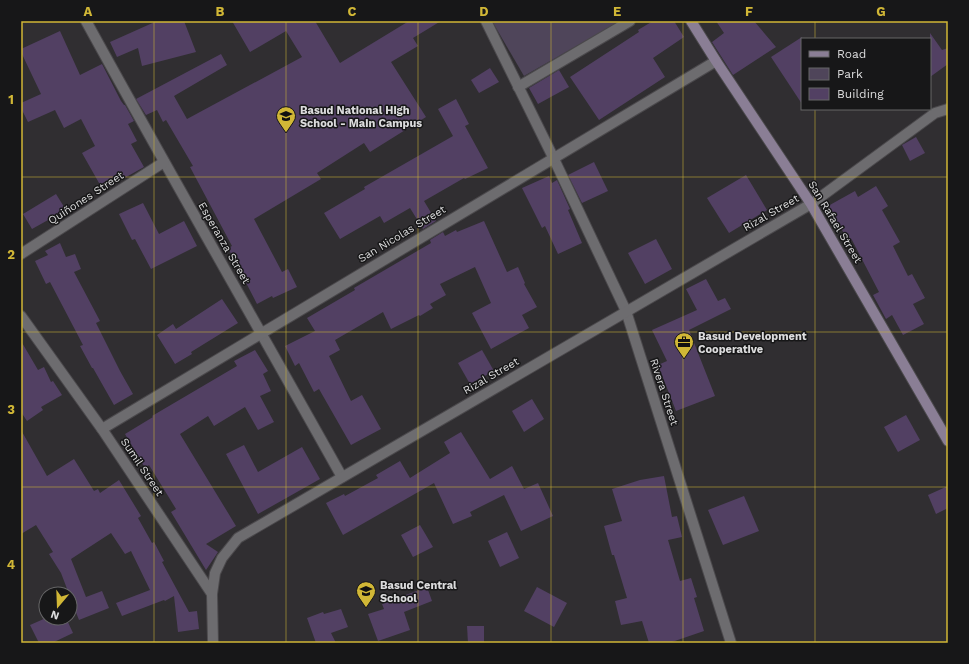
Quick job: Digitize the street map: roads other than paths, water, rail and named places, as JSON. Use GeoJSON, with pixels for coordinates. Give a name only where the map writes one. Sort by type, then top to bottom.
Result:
{"type":"FeatureCollection","features":[{"type":"Feature","properties":{"kind":"main road","name":"San Rafael Street"},"geometry":{"type":"LineString","coordinates":[[692,21],[716,61],[811,204],[948,441]]}},
{"type":"Feature","properties":{"kind":"street","name":"Esperanza Street"},"geometry":{"type":"LineString","coordinates":[[86,21],[164,162],[262,332],[342,477]]}},
{"type":"Feature","properties":{"kind":"street","name":"Rivera Street"},"geometry":{"type":"LineString","coordinates":[[486,21],[626,311],[731,643]]}},
{"type":"Feature","properties":{"kind":"street"},"geometry":{"type":"LineString","coordinates":[[518,87],[630,21]]}},
{"type":"Feature","properties":{"kind":"street","name":"San Nicolas Street"},"geometry":{"type":"LineString","coordinates":[[102,429],[716,61]]}},
{"type":"Feature","properties":{"kind":"street","name":"Rizal Street"},"geometry":{"type":"LineString","coordinates":[[212,594],[215,573],[222,558],[238,538],[811,204],[935,113],[948,108]]}},
{"type":"Feature","properties":{"kind":"street","name":"Quiñones Street"},"geometry":{"type":"LineString","coordinates":[[21,254],[164,162]]}},
{"type":"Feature","properties":{"kind":"street","name":"Sumil Street"},"geometry":{"type":"LineString","coordinates":[[21,316],[102,429],[212,594]]}},
{"type":"Feature","properties":{"kind":"street"},"geometry":{"type":"LineString","coordinates":[[212,594],[214,643]]}},
{"type":"Feature","properties":{"kind":"place","name":"Basud National High School - Main Campus"},"geometry":{"type":"Point","coordinates":[286,133]}},
{"type":"Feature","properties":{"kind":"place","name":"Basud Development Cooperative"},"geometry":{"type":"Point","coordinates":[684,359]}},
{"type":"Feature","properties":{"kind":"place","name":"Basud Central School"},"geometry":{"type":"Point","coordinates":[366,608]}}]}
